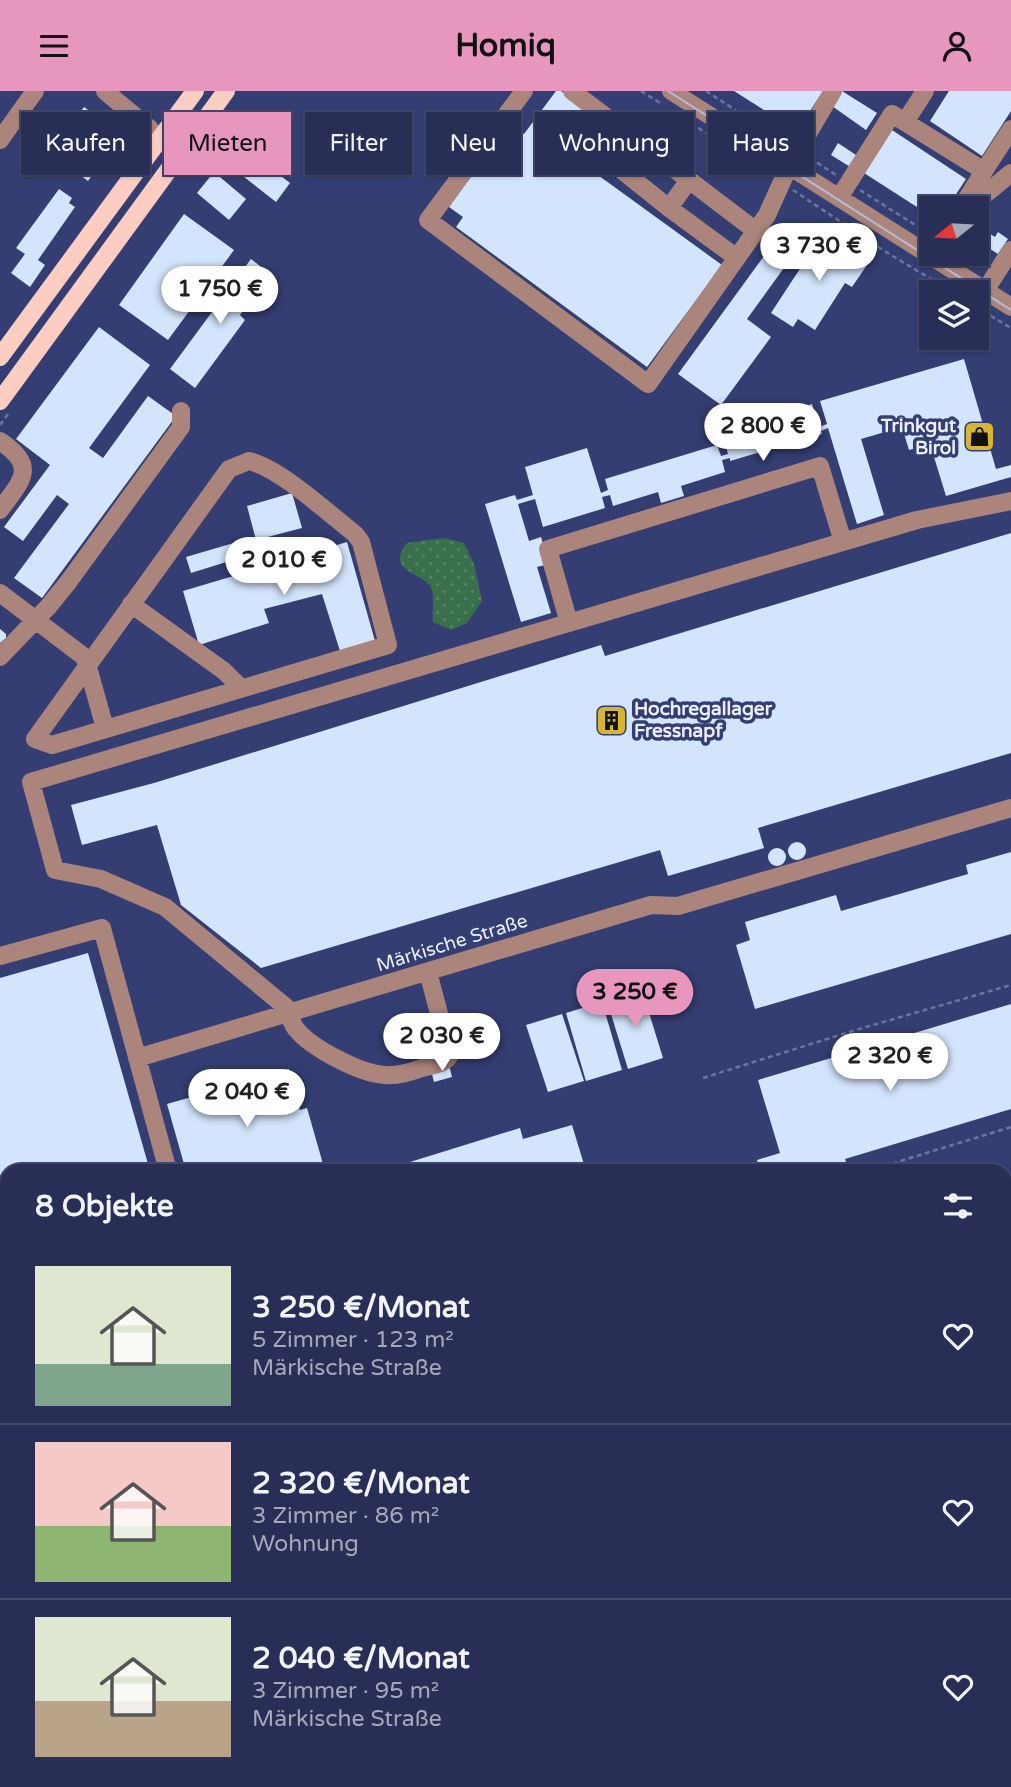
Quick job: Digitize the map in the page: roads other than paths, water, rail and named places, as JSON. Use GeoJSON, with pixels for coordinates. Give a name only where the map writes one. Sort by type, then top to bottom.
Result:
{"type":"FeatureCollection","features":[{"type":"Feature","properties":{"kind":"main road"},"geometry":{"type":"LineString","coordinates":[[0,357],[195,91]]}},
{"type":"Feature","properties":{"kind":"main road"},"geometry":{"type":"LineString","coordinates":[[0,401],[226,91]]}},
{"type":"Feature","properties":{"kind":"street"},"geometry":{"type":"LineString","coordinates":[[0,140],[35,91]]}},
{"type":"Feature","properties":{"kind":"street"},"geometry":{"type":"LineString","coordinates":[[104,91],[150,129],[158,141]]}},
{"type":"Feature","properties":{"kind":"street"},"geometry":{"type":"LineString","coordinates":[[524,91],[428,220],[648,384],[767,215],[786,175]]}},
{"type":"Feature","properties":{"kind":"street"},"geometry":{"type":"LineString","coordinates":[[572,91],[756,231]]}},
{"type":"Feature","properties":{"kind":"street"},"geometry":{"type":"LineString","coordinates":[[814,124],[833,91]]}},
{"type":"Feature","properties":{"kind":"street"},"geometry":{"type":"LineString","coordinates":[[905,122],[925,91]]}},
{"type":"Feature","properties":{"kind":"street"},"geometry":{"type":"LineString","coordinates":[[667,98],[708,117]]}},
{"type":"Feature","properties":{"kind":"street"},"geometry":{"type":"LineString","coordinates":[[844,190],[892,114],[984,171]]}},
{"type":"Feature","properties":{"kind":"street"},"geometry":{"type":"LineString","coordinates":[[968,196],[1011,129]]}},
{"type":"Feature","properties":{"kind":"street"},"geometry":{"type":"LineString","coordinates":[[814,171],[919,243]]}},
{"type":"Feature","properties":{"kind":"street"},"geometry":{"type":"LineString","coordinates":[[983,196],[1011,173]]}},
{"type":"Feature","properties":{"kind":"street"},"geometry":{"type":"LineString","coordinates":[[628,175],[737,258]]}},
{"type":"Feature","properties":{"kind":"street"},"geometry":{"type":"LineString","coordinates":[[669,208],[689,180]]}},
{"type":"Feature","properties":{"kind":"street"},"geometry":{"type":"LineString","coordinates":[[989,286],[1011,250]]}},
{"type":"Feature","properties":{"kind":"street"},"geometry":{"type":"LineString","coordinates":[[947,266],[962,280]]}},
{"type":"Feature","properties":{"kind":"street"},"geometry":{"type":"LineString","coordinates":[[989,301],[1011,307]]}},
{"type":"Feature","properties":{"kind":"street"},"geometry":{"type":"LineString","coordinates":[[0,657],[69,581],[181,427],[181,411]]}},
{"type":"Feature","properties":{"kind":"street"},"geometry":{"type":"LineString","coordinates":[[0,440],[15,451],[23,465],[24,473],[21,482],[0,510]]}},
{"type":"Feature","properties":{"kind":"street"},"geometry":{"type":"LineString","coordinates":[[249,461],[261,464],[355,534],[361,542],[388,645],[52,745],[35,739],[131,604],[229,469],[249,461]]}},
{"type":"Feature","properties":{"kind":"street"},"geometry":{"type":"LineString","coordinates":[[569,623],[548,549],[820,466],[843,542]]}},
{"type":"Feature","properties":{"kind":"street"},"geometry":{"type":"LineString","coordinates":[[428,972],[450,1055],[447,1060],[397,1075],[383,1076],[352,1068],[296,1029],[291,1013],[165,907],[101,879],[55,870],[31,782],[917,520],[1011,501]]}},
{"type":"Feature","properties":{"kind":"street"},"geometry":{"type":"LineString","coordinates":[[0,593],[83,656],[88,664],[106,728]]}},
{"type":"Feature","properties":{"kind":"street"},"geometry":{"type":"LineString","coordinates":[[131,604],[224,671],[240,688]]}},
{"type":"Feature","properties":{"kind":"street","name":"Märkische Straße"},"geometry":{"type":"LineString","coordinates":[[137,1058],[651,905],[677,906],[1011,808]]}},
{"type":"Feature","properties":{"kind":"street"},"geometry":{"type":"LineString","coordinates":[[0,956],[102,928],[166,1164]]}},
{"type":"Feature","properties":{"kind":"tram line"},"geometry":{"type":"LineString","coordinates":[[668,91],[1011,310]]}},
{"type":"Feature","properties":{"kind":"place","name":"Trinkgut Birol"},"geometry":{"type":"Point","coordinates":[979,437]}},
{"type":"Feature","properties":{"kind":"place","name":"Hochregallager Fressnapf"},"geometry":{"type":"Point","coordinates":[611,720]}}]}
